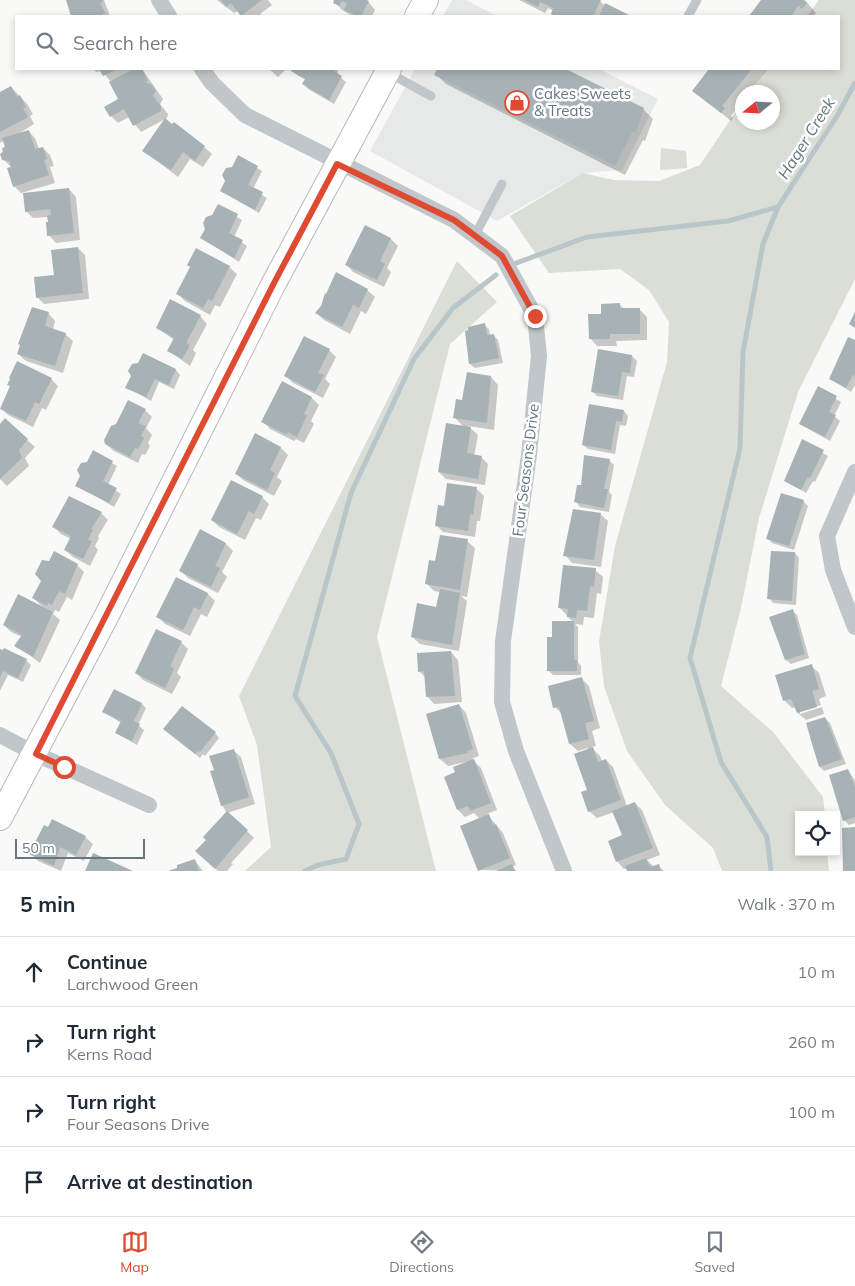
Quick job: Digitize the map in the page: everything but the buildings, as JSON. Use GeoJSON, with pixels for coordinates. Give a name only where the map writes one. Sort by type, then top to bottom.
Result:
{"type":"FeatureCollection","features":[{"type":"Feature","properties":{"kind":"street"},"geometry":{"type":"LineString","coordinates":[[159,0],[168,15]]}},
{"type":"Feature","properties":{"kind":"street"},"geometry":{"type":"LineString","coordinates":[[418,15],[426,0]]}},
{"type":"Feature","properties":{"kind":"street","name":"Four Seasons Drive"},"geometry":{"type":"LineString","coordinates":[[203,70],[212,83],[245,116],[337,164],[454,220],[502,256],[535,316],[539,356],[529,455],[504,641],[502,702],[516,751],[564,871]]}},
{"type":"Feature","properties":{"kind":"street"},"geometry":{"type":"LineString","coordinates":[[0,818],[36,754],[270,291],[388,70]]}},
{"type":"Feature","properties":{"kind":"street"},"geometry":{"type":"LineString","coordinates":[[855,472],[827,536],[833,570],[855,627]]}},
{"type":"Feature","properties":{"kind":"street"},"geometry":{"type":"LineString","coordinates":[[0,735],[36,754],[148,805]]}},
{"type":"Feature","properties":{"kind":"lane"},"geometry":{"type":"LineString","coordinates":[[689,15],[697,0]]}},
{"type":"Feature","properties":{"kind":"lane"},"geometry":{"type":"LineString","coordinates":[[388,70],[431,96]]}},
{"type":"Feature","properties":{"kind":"lane"},"geometry":{"type":"LineString","coordinates":[[475,236],[502,184]]}},
{"type":"Feature","properties":{"kind":"shaded area"},"geometry":{"type":"Polygon","coordinates":[[[452,0],[466,0],[495,15],[444,15],[452,0]]]}},
{"type":"Feature","properties":{"kind":"shaded area"},"geometry":{"type":"Polygon","coordinates":[[[819,0],[855,0],[855,279],[798,392],[759,518],[741,608],[721,686],[774,733],[823,797],[825,811],[795,811],[795,856],[827,856],[829,871],[722,871],[713,848],[665,805],[627,751],[604,686],[599,642],[615,546],[667,362],[669,322],[649,290],[620,269],[549,273],[510,216],[583,173],[613,180],[659,181],[700,165],[735,112],[735,130],[780,130],[780,85],[755,85],[766,70],[840,70],[840,15],[808,15],[819,0]]]}},
{"type":"Feature","properties":{"kind":"shaded area"},"geometry":{"type":"Polygon","coordinates":[[[414,70],[601,70],[658,99],[622,170],[583,173],[497,221],[370,151],[414,70]]]}},
{"type":"Feature","properties":{"kind":"shaded area"},"geometry":{"type":"Polygon","coordinates":[[[661,148],[686,151],[687,168],[660,170],[661,148]]]}},
{"type":"Feature","properties":{"kind":"shaded area"},"geometry":{"type":"Polygon","coordinates":[[[457,261],[497,302],[450,344],[377,637],[436,871],[245,871],[271,847],[257,745],[239,696],[457,261]]]}},
{"type":"Feature","properties":{"kind":"waterway","name":"Hager Creek"},"geometry":{"type":"LineString","coordinates":[[771,871],[767,837],[721,762],[690,658],[740,448],[743,352],[763,244],[778,207],[837,116],[855,83]]}},
{"type":"Feature","properties":{"kind":"waterway"},"geometry":{"type":"LineString","coordinates":[[511,265],[587,237],[728,221],[778,207]]}},
{"type":"Feature","properties":{"kind":"waterway"},"geometry":{"type":"LineString","coordinates":[[305,871],[318,865],[346,859],[359,824],[331,753],[295,696],[351,493],[414,359],[453,308],[496,275]]}},
{"type":"Feature","properties":{"kind":"place","name":"Cakes Sweets & Treats"},"geometry":{"type":"Point","coordinates":[517,103]}},
{"type":"Feature","properties":{"kind":"route"},"geometry":{"type":"LineString","coordinates":[[64,767],[36,754],[274,283],[337,164],[454,220],[502,256],[535,316]]}}]}
